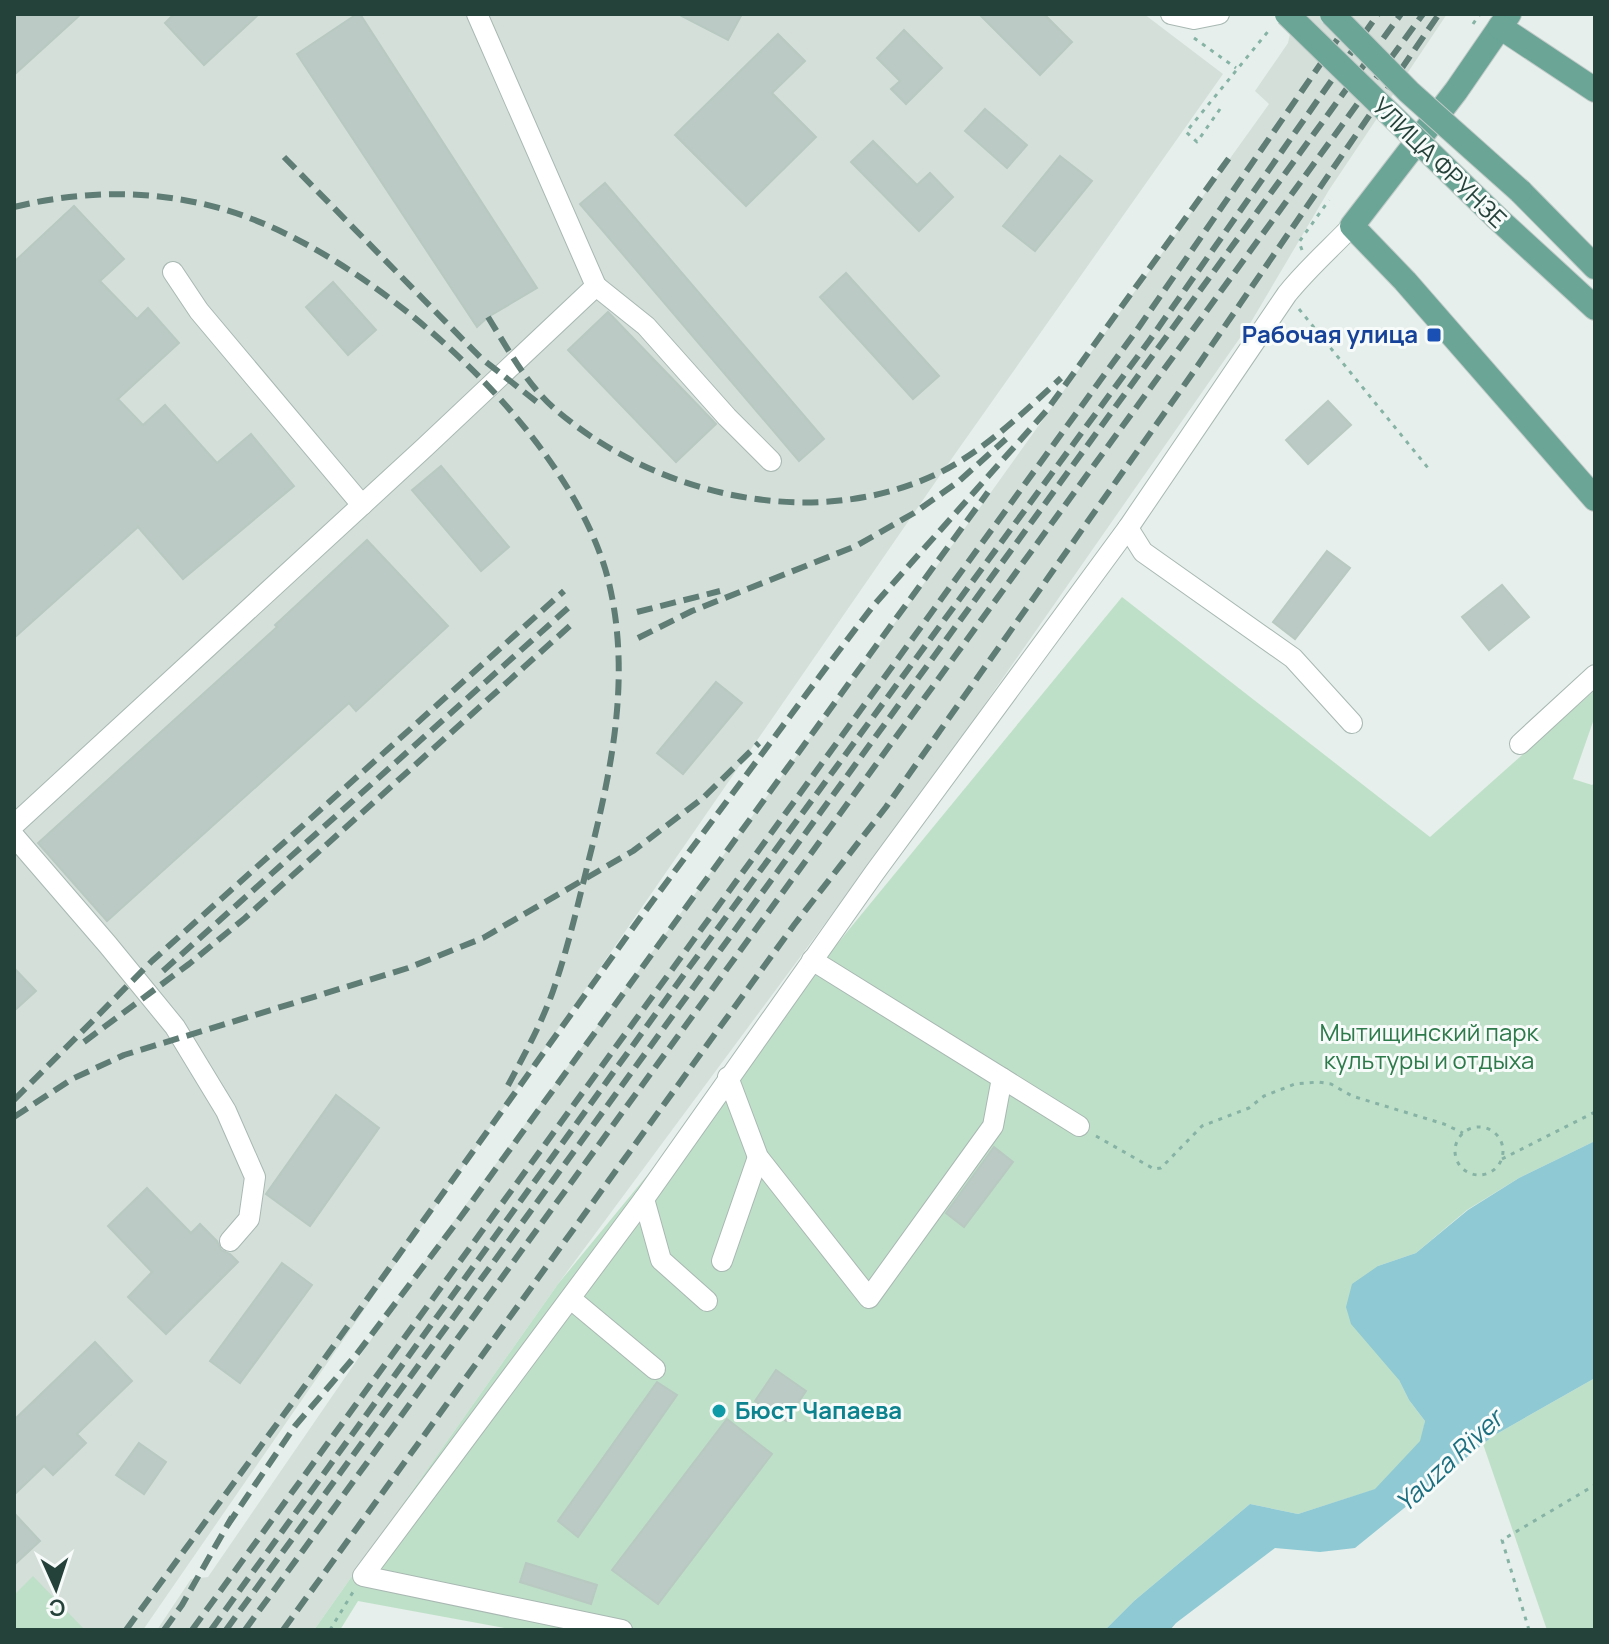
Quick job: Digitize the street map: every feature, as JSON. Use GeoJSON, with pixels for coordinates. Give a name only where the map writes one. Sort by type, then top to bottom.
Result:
{"type":"FeatureCollection","features":[{"type":"Feature","properties":{"kind":"main road","name":"УЛИЦА ФРУНЗЕ"},"geometry":{"type":"LineString","coordinates":[[1332,14],[1409,92],[1520,191],[1595,267]]}},
{"type":"Feature","properties":{"kind":"main road","name":"УЛИЦА ФРУНЗЕ"},"geometry":{"type":"LineString","coordinates":[[1280,20],[1595,308]]}},
{"type":"Feature","properties":{"kind":"main road"},"geometry":{"type":"LineString","coordinates":[[1595,90],[1504,20],[1456,91],[1352,226],[1405,281],[1595,499]]}},
{"type":"Feature","properties":{"kind":"street"},"geometry":{"type":"LineString","coordinates":[[477,14],[596,286],[646,326],[771,461]]}},
{"type":"Feature","properties":{"kind":"street"},"geometry":{"type":"LineString","coordinates":[[1171,14],[1194,19],[1219,14]]}},
{"type":"Feature","properties":{"kind":"street"},"geometry":{"type":"LineString","coordinates":[[622,1630],[363,1576],[644,1199],[812,960],[1128,528],[1287,294],[1309,266],[1322,258],[1352,226]]}},
{"type":"Feature","properties":{"kind":"street"},"geometry":{"type":"LineString","coordinates":[[173,272],[199,311],[362,505]]}},
{"type":"Feature","properties":{"kind":"street"},"geometry":{"type":"LineString","coordinates":[[14,825],[596,286]]}},
{"type":"Feature","properties":{"kind":"street"},"geometry":{"type":"LineString","coordinates":[[1128,528],[1143,552],[1293,658],[1352,723]]}},
{"type":"Feature","properties":{"kind":"street"},"geometry":{"type":"LineString","coordinates":[[1520,744],[1595,675]]}},
{"type":"Feature","properties":{"kind":"street"},"geometry":{"type":"LineString","coordinates":[[14,836],[175,1027],[226,1111],[255,1177],[249,1219],[230,1241]]}},
{"type":"Feature","properties":{"kind":"street"},"geometry":{"type":"LineString","coordinates":[[812,960],[1079,1126]]}},
{"type":"Feature","properties":{"kind":"street"},"geometry":{"type":"LineString","coordinates":[[728,1077],[758,1157],[869,1298],[993,1126],[1002,1078]]}},
{"type":"Feature","properties":{"kind":"street"},"geometry":{"type":"LineString","coordinates":[[722,1261],[758,1157]]}},
{"type":"Feature","properties":{"kind":"street"},"geometry":{"type":"LineString","coordinates":[[644,1199],[661,1260],[707,1301]]}},
{"type":"Feature","properties":{"kind":"street"},"geometry":{"type":"LineString","coordinates":[[571,1299],[655,1369]]}},
{"type":"Feature","properties":{"kind":"path"},"geometry":{"type":"LineString","coordinates":[[1220,109],[1197,142],[1186,132],[1236,68],[1280,20]]}},
{"type":"Feature","properties":{"kind":"path"},"geometry":{"type":"LineString","coordinates":[[1186,32],[1236,68]]}},
{"type":"Feature","properties":{"kind":"path"},"geometry":{"type":"LineString","coordinates":[[1306,231],[1329,200]]}},
{"type":"Feature","properties":{"kind":"path"},"geometry":{"type":"LineString","coordinates":[[1287,294],[1428,468]]}},
{"type":"Feature","properties":{"kind":"path"},"geometry":{"type":"LineString","coordinates":[[1079,1126],[1154,1169],[1161,1168],[1202,1126],[1249,1108],[1264,1096],[1295,1084],[1318,1082],[1331,1084],[1352,1096],[1444,1124],[1463,1133]]}},
{"type":"Feature","properties":{"kind":"path"},"geometry":{"type":"LineString","coordinates":[[1501,1160],[1502,1144],[1493,1131],[1478,1127],[1463,1133],[1455,1147],[1457,1162],[1468,1173],[1484,1175],[1501,1160],[1595,1112]]}},
{"type":"Feature","properties":{"kind":"path"},"geometry":{"type":"LineString","coordinates":[[1529,1630],[1502,1540],[1595,1485]]}},
{"type":"Feature","properties":{"kind":"path"},"geometry":{"type":"LineString","coordinates":[[330,1630],[363,1576]]}},
{"type":"Feature","properties":{"kind":"shaded area"},"geometry":{"type":"Polygon","coordinates":[[[14,14],[1144,14],[1223,74],[943,471],[143,1630],[14,1630],[14,14]]]}},
{"type":"Feature","properties":{"kind":"shaded area"},"geometry":{"type":"Polygon","coordinates":[[[1302,14],[1447,14],[1329,190],[1251,322],[943,764],[558,1284],[314,1630],[157,1630],[191,1579],[208,1577],[436,1245],[984,502],[1269,104],[1255,91],[1288,43],[1292,25],[1302,14]]]}},
{"type":"Feature","properties":{"kind":"green space","name":"Мытищинский парк культуры и отдыха"},"geometry":{"type":"Polygon","coordinates":[[[1122,597],[1430,837],[1595,690],[1595,716],[1573,779],[1592,785],[1595,782],[1595,1141],[1519,1178],[1467,1210],[1416,1253],[1378,1266],[1399,1380],[1425,1421],[1421,1441],[1376,1489],[1298,1514],[1250,1504],[1134,1601],[1105,1630],[516,1630],[358,1601],[340,1630],[314,1630],[558,1284],[1122,597]]]}},
{"type":"Feature","properties":{"kind":"green space"},"geometry":{"type":"Polygon","coordinates":[[[1595,1378],[1595,1630],[1547,1630],[1483,1444],[1595,1378]]]}},
{"type":"Feature","properties":{"kind":"green space"},"geometry":{"type":"Polygon","coordinates":[[[33,1576],[83,1630],[14,1630],[14,1595],[33,1576]]]}},
{"type":"Feature","properties":{"kind":"water","name":"Yauza River"},"geometry":{"type":"Polygon","coordinates":[[[1595,1141],[1595,1378],[1493,1436],[1355,1548],[1320,1552],[1275,1548],[1170,1630],[1105,1630],[1134,1601],[1250,1504],[1298,1514],[1375,1489],[1420,1441],[1425,1421],[1399,1380],[1351,1324],[1346,1307],[1352,1284],[1378,1266],[1416,1253],[1468,1210],[1519,1178],[1595,1141]]]}},
{"type":"Feature","properties":{"kind":"building"},"geometry":{"type":"Polygon","coordinates":[[[14,14],[81,14],[14,75],[14,14]]]}},
{"type":"Feature","properties":{"kind":"building"},"geometry":{"type":"Polygon","coordinates":[[[174,14],[259,14],[204,65],[165,23],[174,14]]]}},
{"type":"Feature","properties":{"kind":"building"},"geometry":{"type":"Polygon","coordinates":[[[360,14],[537,288],[477,327],[297,54],[360,14]]]}},
{"type":"Feature","properties":{"kind":"building"},"geometry":{"type":"Polygon","coordinates":[[[678,14],[742,14],[728,40],[678,14]]]}},
{"type":"Feature","properties":{"kind":"building"},"geometry":{"type":"Polygon","coordinates":[[[979,14],[1044,14],[1072,42],[1040,75],[979,14]]]}},
{"type":"Feature","properties":{"kind":"building"},"geometry":{"type":"Polygon","coordinates":[[[904,30],[942,68],[906,104],[891,89],[900,81],[877,58],[904,30]]]}},
{"type":"Feature","properties":{"kind":"building"},"geometry":{"type":"Polygon","coordinates":[[[778,34],[805,61],[772,93],[816,137],[746,206],[675,135],[778,34]]]}},
{"type":"Feature","properties":{"kind":"building"},"geometry":{"type":"Polygon","coordinates":[[[985,109],[1027,145],[1007,168],[965,131],[985,109]]]}},
{"type":"Feature","properties":{"kind":"building"},"geometry":{"type":"Polygon","coordinates":[[[873,141],[917,185],[930,173],[953,197],[919,231],[851,162],[873,141]]]}},
{"type":"Feature","properties":{"kind":"building"},"geometry":{"type":"Polygon","coordinates":[[[1060,156],[1092,181],[1035,251],[1003,226],[1060,156]]]}},
{"type":"Feature","properties":{"kind":"building"},"geometry":{"type":"Polygon","coordinates":[[[605,183],[824,439],[799,461],[580,204],[605,183]]]}},
{"type":"Feature","properties":{"kind":"building"},"geometry":{"type":"Polygon","coordinates":[[[74,206],[124,259],[100,281],[137,319],[148,308],[179,343],[118,399],[143,425],[165,405],[217,463],[251,434],[294,486],[183,579],[138,527],[14,638],[14,262],[74,206]]]}},
{"type":"Feature","properties":{"kind":"building"},"geometry":{"type":"Polygon","coordinates":[[[846,273],[939,376],[913,399],[820,297],[846,273]]]}},
{"type":"Feature","properties":{"kind":"building"},"geometry":{"type":"Polygon","coordinates":[[[333,282],[376,330],[348,355],[306,307],[333,282]]]}},
{"type":"Feature","properties":{"kind":"building"},"geometry":{"type":"Polygon","coordinates":[[[608,312],[716,424],[676,462],[568,350],[608,312]]]}},
{"type":"Feature","properties":{"kind":"building"},"geometry":{"type":"Polygon","coordinates":[[[1328,401],[1351,425],[1308,464],[1286,440],[1328,401]]]}},
{"type":"Feature","properties":{"kind":"building"},"geometry":{"type":"Polygon","coordinates":[[[441,466],[509,547],[481,571],[412,490],[441,466]]]}},
{"type":"Feature","properties":{"kind":"building"},"geometry":{"type":"Polygon","coordinates":[[[367,540],[448,626],[356,711],[349,703],[107,921],[38,843],[277,627],[275,625],[367,540]]]}},
{"type":"Feature","properties":{"kind":"building"},"geometry":{"type":"Polygon","coordinates":[[[1327,551],[1350,568],[1295,639],[1273,622],[1327,551]]]}},
{"type":"Feature","properties":{"kind":"building"},"geometry":{"type":"Polygon","coordinates":[[[1502,585],[1529,617],[1489,650],[1462,617],[1502,585]]]}},
{"type":"Feature","properties":{"kind":"building"},"geometry":{"type":"Polygon","coordinates":[[[716,682],[742,703],[683,774],[657,753],[716,682]]]}},
{"type":"Feature","properties":{"kind":"building"},"geometry":{"type":"Polygon","coordinates":[[[14,968],[36,991],[14,1011],[14,968]]]}},
{"type":"Feature","properties":{"kind":"building"},"geometry":{"type":"Polygon","coordinates":[[[336,1095],[379,1128],[310,1226],[266,1194],[336,1095]]]}},
{"type":"Feature","properties":{"kind":"building"},"geometry":{"type":"Polygon","coordinates":[[[994,1147],[1013,1162],[964,1227],[946,1213],[994,1147]]]}},
{"type":"Feature","properties":{"kind":"building"},"geometry":{"type":"Polygon","coordinates":[[[147,1188],[191,1233],[200,1224],[217,1241],[221,1250],[238,1262],[166,1334],[128,1297],[152,1272],[108,1226],[147,1188]]]}},
{"type":"Feature","properties":{"kind":"building"},"geometry":{"type":"Polygon","coordinates":[[[282,1263],[312,1285],[240,1383],[210,1361],[282,1263]]]}},
{"type":"Feature","properties":{"kind":"building"},"geometry":{"type":"Polygon","coordinates":[[[95,1342],[132,1381],[77,1434],[86,1443],[53,1475],[44,1466],[14,1495],[14,1420],[95,1342]]]}},
{"type":"Feature","properties":{"kind":"building"},"geometry":{"type":"Polygon","coordinates":[[[776,1370],[806,1391],[786,1421],[755,1401],[776,1370]]]}},
{"type":"Feature","properties":{"kind":"building"},"geometry":{"type":"Polygon","coordinates":[[[657,1382],[677,1395],[578,1537],[558,1521],[657,1382]]]}},
{"type":"Feature","properties":{"kind":"building"},"geometry":{"type":"Polygon","coordinates":[[[727,1419],[772,1454],[658,1604],[612,1570],[727,1419]]]}},
{"type":"Feature","properties":{"kind":"building"},"geometry":{"type":"Polygon","coordinates":[[[139,1443],[166,1462],[144,1494],[116,1475],[139,1443]]]}},
{"type":"Feature","properties":{"kind":"building"},"geometry":{"type":"Polygon","coordinates":[[[14,1513],[40,1541],[14,1565],[14,1513]]]}},
{"type":"Feature","properties":{"kind":"building"},"geometry":{"type":"Polygon","coordinates":[[[526,1563],[597,1585],[591,1604],[520,1582],[526,1563]]]}},
{"type":"Feature","properties":{"kind":"railway"},"geometry":{"type":"LineString","coordinates":[[192,1630],[1139,327],[1355,14]]}},
{"type":"Feature","properties":{"kind":"railway"},"geometry":{"type":"LineString","coordinates":[[211,1630],[688,969],[1149,341],[1378,14]]}},
{"type":"Feature","properties":{"kind":"railway"},"geometry":{"type":"LineString","coordinates":[[226,1630],[1401,14]]}},
{"type":"Feature","properties":{"kind":"railway"},"geometry":{"type":"LineString","coordinates":[[245,1630],[1423,14]]}},
{"type":"Feature","properties":{"kind":"railway"},"geometry":{"type":"LineString","coordinates":[[283,1630],[794,925],[886,807],[1192,374],[1439,14]]}},
{"type":"Feature","properties":{"kind":"railway"},"geometry":{"type":"LineString","coordinates":[[284,157],[481,358],[542,406]]}},
{"type":"Feature","properties":{"kind":"railway"},"geometry":{"type":"LineString","coordinates":[[126,1630],[640,918],[828,665],[873,606],[1047,410],[1229,158]]}},
{"type":"Feature","properties":{"kind":"railway"},"geometry":{"type":"LineString","coordinates":[[14,207],[67,197],[147,195],[226,210],[283,232],[342,265],[401,307],[458,356],[510,410],[554,467],[588,526],[609,583],[615,618],[618,687],[611,757],[597,825],[558,975],[537,1029],[505,1091]]}},
{"type":"Feature","properties":{"kind":"railway"},"geometry":{"type":"LineString","coordinates":[[488,317],[536,389],[556,410],[597,440],[642,465],[690,484],[740,496],[792,502],[843,500],[893,490],[941,472],[989,441],[1061,378]]}},
{"type":"Feature","properties":{"kind":"railway"},"geometry":{"type":"LineString","coordinates":[[638,638],[692,611],[856,546],[914,513],[958,482],[1006,439]]}},
{"type":"Feature","properties":{"kind":"railway"},"geometry":{"type":"LineString","coordinates":[[227,1526],[295,1426],[356,1355],[460,1218],[988,492]]}},
{"type":"Feature","properties":{"kind":"railway"},"geometry":{"type":"LineString","coordinates":[[14,1100],[152,961],[564,591]]}},
{"type":"Feature","properties":{"kind":"railway"},"geometry":{"type":"LineString","coordinates":[[637,612],[720,591]]}},
{"type":"Feature","properties":{"kind":"railway"},"geometry":{"type":"LineString","coordinates":[[163,971],[568,608]]}},
{"type":"Feature","properties":{"kind":"railway"},"geometry":{"type":"LineString","coordinates":[[84,1042],[245,918],[573,623]]}},
{"type":"Feature","properties":{"kind":"railway"},"geometry":{"type":"LineString","coordinates":[[14,1117],[72,1079],[124,1055],[408,968],[483,938],[633,851],[703,798],[759,743]]}},
{"type":"Feature","properties":{"kind":"railway"},"geometry":{"type":"LineString","coordinates":[[164,1630],[182,1605],[232,1517]]}},
{"type":"Feature","properties":{"kind":"place","name":"Рабочая улица"},"geometry":{"type":"Point","coordinates":[1434,335]}},
{"type":"Feature","properties":{"kind":"place","name":"Бюст Чапаева"},"geometry":{"type":"Point","coordinates":[719,1411]}}]}
